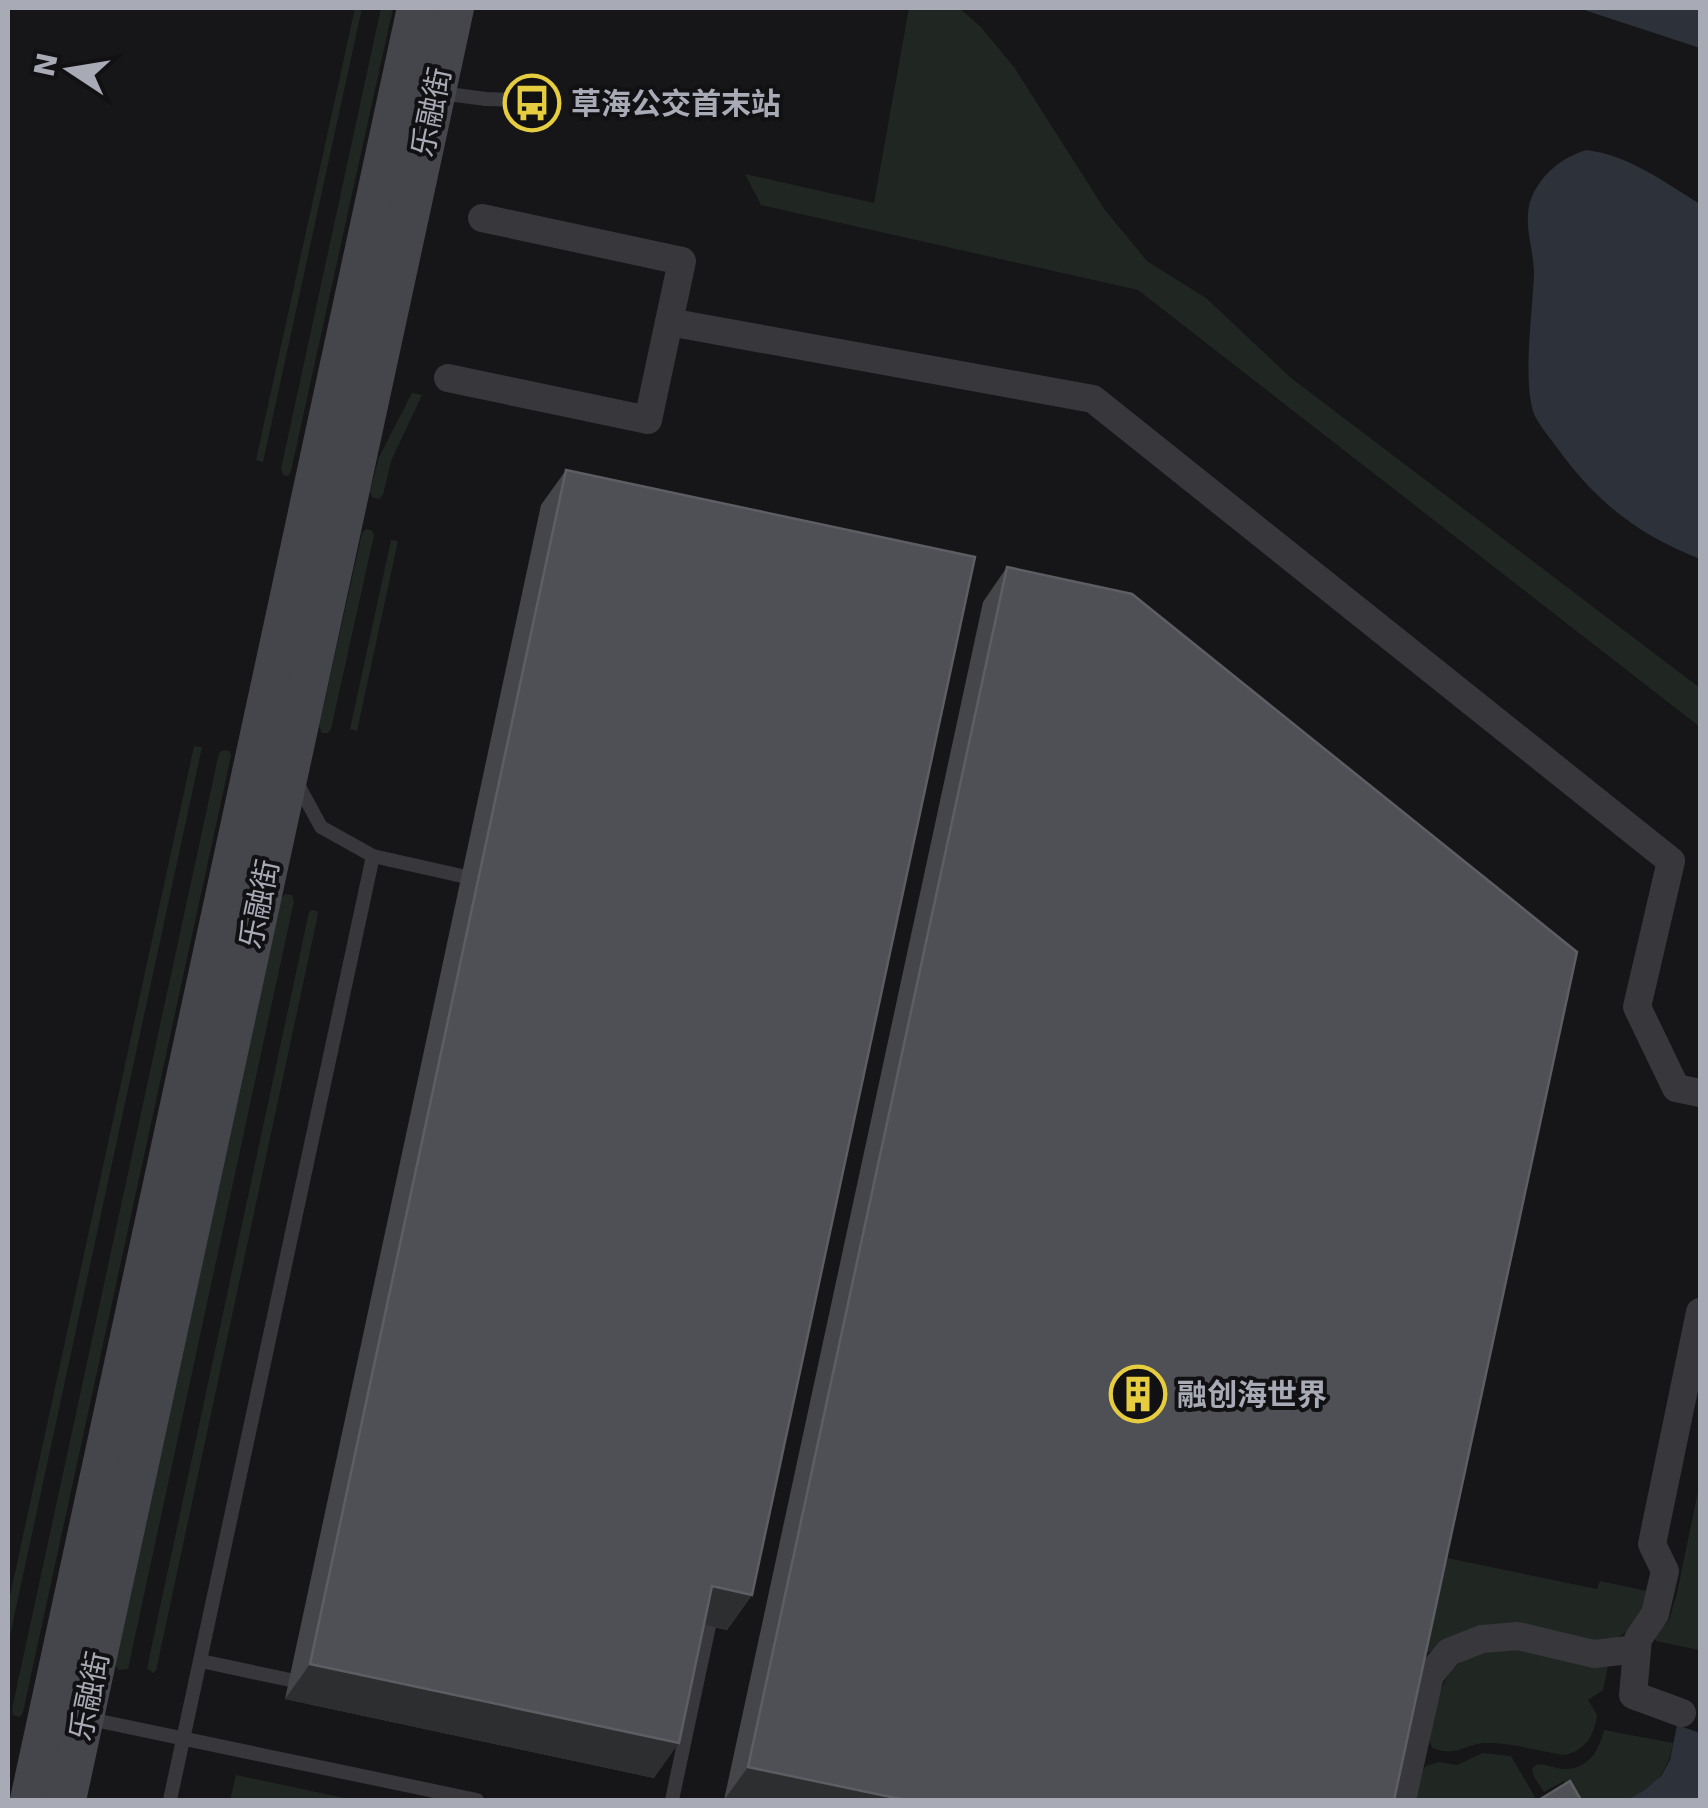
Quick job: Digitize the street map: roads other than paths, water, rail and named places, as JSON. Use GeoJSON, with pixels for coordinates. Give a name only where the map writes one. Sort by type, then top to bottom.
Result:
{"type":"FeatureCollection","features":[{"type":"Feature","properties":{"kind":"street","name":"乐融街"},"geometry":{"type":"LineString","coordinates":[[66,1800],[288,767],[418,89],[417,8]]}},
{"type":"Feature","properties":{"kind":"street","name":"乐融街"},"geometry":{"type":"LineString","coordinates":[[30,1800],[418,89],[454,8]]}},
{"type":"Feature","properties":{"kind":"street"},"geometry":{"type":"LineString","coordinates":[[448,378],[648,420],[669,322],[682,260],[482,218]]}},
{"type":"Feature","properties":{"kind":"street"},"geometry":{"type":"LineString","coordinates":[[669,322],[1093,399],[1670,861],[1637,1007],[1676,1088],[1700,1093]]}},
{"type":"Feature","properties":{"kind":"street"},"geometry":{"type":"LineString","coordinates":[[1682,1713],[1633,1695],[1638,1638],[1655,1614],[1665,1571],[1652,1544],[1700,1312]]}},
{"type":"Feature","properties":{"kind":"street"},"geometry":{"type":"LineString","coordinates":[[1402,1800],[1430,1675],[1449,1652],[1482,1639],[1518,1636],[1594,1654],[1637,1648]]}},
{"type":"Feature","properties":{"kind":"lane"},"geometry":{"type":"LineString","coordinates":[[418,89],[542,102]]}},
{"type":"Feature","properties":{"kind":"lane"},"geometry":{"type":"LineString","coordinates":[[288,767],[321,827],[374,856],[462,876]]}},
{"type":"Feature","properties":{"kind":"lane"},"geometry":{"type":"LineString","coordinates":[[170,1800],[374,856]]}},
{"type":"Feature","properties":{"kind":"lane"},"geometry":{"type":"LineString","coordinates":[[672,1800],[709,1626]]}},
{"type":"Feature","properties":{"kind":"lane"},"geometry":{"type":"LineString","coordinates":[[200,1661],[290,1680]]}},
{"type":"Feature","properties":{"kind":"lane"},"geometry":{"type":"LineString","coordinates":[[84,1718],[478,1800]]}},
{"type":"Feature","properties":{"kind":"place","name":"草海公交首末站"},"geometry":{"type":"Point","coordinates":[532,103]}},
{"type":"Feature","properties":{"kind":"place","name":"融创海世界"},"geometry":{"type":"Point","coordinates":[1138,1394]}}]}
